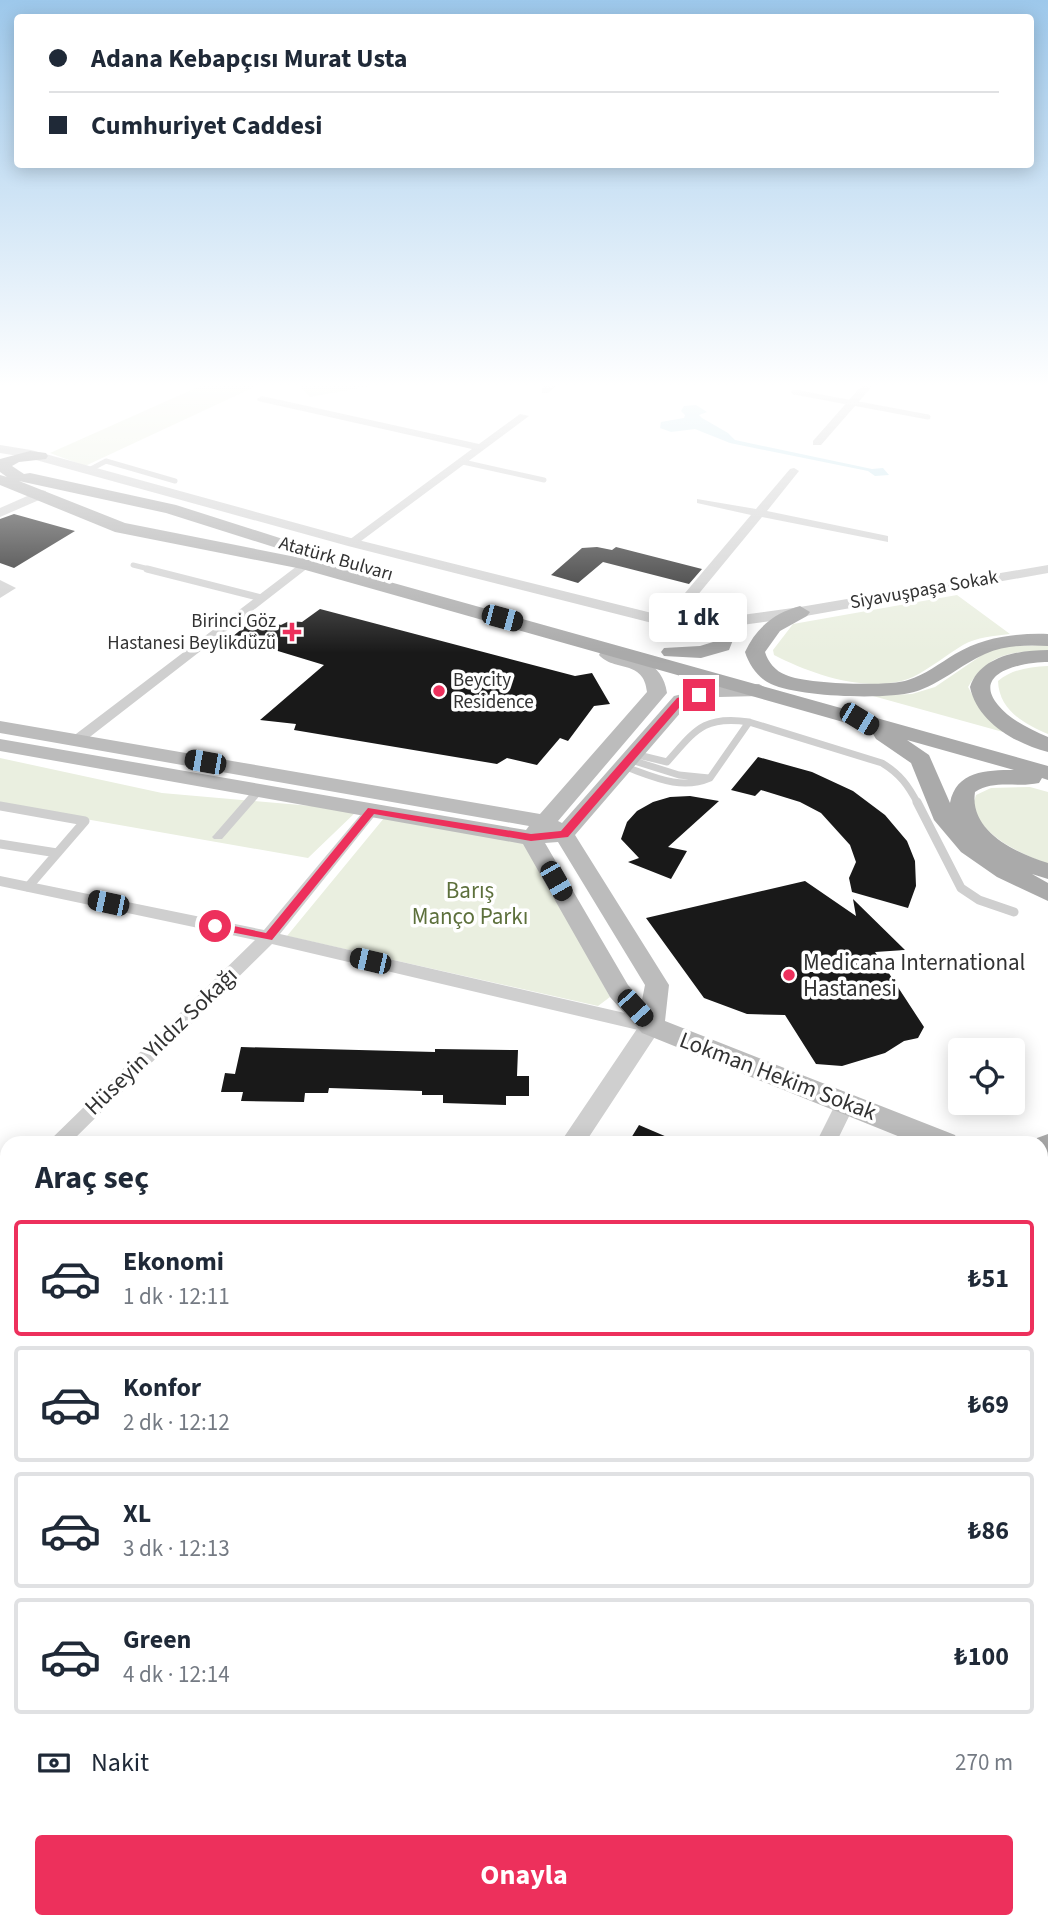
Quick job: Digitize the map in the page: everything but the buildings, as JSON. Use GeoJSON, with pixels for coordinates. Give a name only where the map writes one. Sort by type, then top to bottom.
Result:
{"type":"FeatureCollection","features":[{"type":"Feature","properties":{"kind":"main road","name":"Atatürk Bulvarı"},"geometry":{"type":"LineString","coordinates":[[6,476],[157,505],[219,527],[780,681]]}},
{"type":"Feature","properties":{"kind":"main road","name":"Atatürk Bulvarı"},"geometry":{"type":"LineString","coordinates":[[6,476],[93,520],[182,541],[305,564],[759,690],[1048,776]]}},
{"type":"Feature","properties":{"kind":"main road"},"geometry":{"type":"LineString","coordinates":[[44,495],[105,517],[119,516],[130,508],[125,503],[79,489]]}},
{"type":"Feature","properties":{"kind":"main road"},"geometry":{"type":"LineString","coordinates":[[182,541],[155,531],[149,522],[158,517],[174,516],[219,527]]}},
{"type":"Feature","properties":{"kind":"main road"},"geometry":{"type":"LineString","coordinates":[[800,612],[779,620],[763,637],[755,652],[763,667],[780,681],[1048,755]]}},
{"type":"Feature","properties":{"kind":"main road"},"geometry":{"type":"LineString","coordinates":[[527,625],[561,640],[640,665],[651,673],[657,689],[649,704],[547,831]]}},
{"type":"Feature","properties":{"kind":"main road"},"geometry":{"type":"LineString","coordinates":[[671,652],[701,652],[722,646],[723,640],[710,626]]}},
{"type":"Feature","properties":{"kind":"main road"},"geometry":{"type":"LineString","coordinates":[[780,681],[854,689],[906,688],[933,678],[978,649],[1009,641],[1048,640]]}},
{"type":"Feature","properties":{"kind":"main road"},"geometry":{"type":"LineString","coordinates":[[1048,656],[1022,657],[998,665],[984,678],[981,688],[982,698],[993,712],[1009,725],[1048,746]]}},
{"type":"Feature","properties":{"kind":"main road"},"geometry":{"type":"LineString","coordinates":[[547,831],[629,760],[681,700],[719,691],[759,690]]}},
{"type":"Feature","properties":{"kind":"main road"},"geometry":{"type":"LineString","coordinates":[[859,719],[921,760],[946,820],[969,846],[984,858],[1048,892]]}},
{"type":"Feature","properties":{"kind":"main road"},"geometry":{"type":"LineString","coordinates":[[0,727],[378,802],[547,831],[657,985],[650,1026]]}},
{"type":"Feature","properties":{"kind":"main road"},"geometry":{"type":"LineString","coordinates":[[57,755],[76,740]]}},
{"type":"Feature","properties":{"kind":"main road"},"geometry":{"type":"LineString","coordinates":[[0,745],[258,791],[378,802]]}},
{"type":"Feature","properties":{"kind":"main road"},"geometry":{"type":"LineString","coordinates":[[1048,776],[1000,777],[972,781],[961,796],[962,808],[980,836],[1016,861],[1048,871]]}},
{"type":"Feature","properties":{"kind":"main road"},"geometry":{"type":"LineString","coordinates":[[547,831],[619,991],[650,1026]]}},
{"type":"Feature","properties":{"kind":"main road","name":"Lokman Hekim Sokak"},"geometry":{"type":"LineString","coordinates":[[650,1026],[928,1136]]}},
{"type":"Feature","properties":{"kind":"street","name":"Siyavuşpaşa Sokak"},"geometry":{"type":"LineString","coordinates":[[100,473],[353,543],[667,622],[710,626],[1048,569]]}},
{"type":"Feature","properties":{"kind":"street"},"geometry":{"type":"LineString","coordinates":[[353,543],[447,473]]}},
{"type":"Feature","properties":{"kind":"street"},"geometry":{"type":"LineString","coordinates":[[667,622],[792,473]]}},
{"type":"Feature","properties":{"kind":"street"},"geometry":{"type":"LineString","coordinates":[[0,513],[44,495]]}},
{"type":"Feature","properties":{"kind":"street"},"geometry":{"type":"LineString","coordinates":[[701,501],[884,539]]}},
{"type":"Feature","properties":{"kind":"street"},"geometry":{"type":"LineString","coordinates":[[76,740],[305,564]]}},
{"type":"Feature","properties":{"kind":"street"},"geometry":{"type":"LineString","coordinates":[[0,584],[10,588],[0,594]]}},
{"type":"Feature","properties":{"kind":"street"},"geometry":{"type":"LineString","coordinates":[[218,837],[258,791]]}},
{"type":"Feature","properties":{"kind":"street","name":"Hüseyin Yıldız Sokağı"},"geometry":{"type":"LineString","coordinates":[[64,1136],[268,937],[378,802]]}},
{"type":"Feature","properties":{"kind":"street"},"geometry":{"type":"LineString","coordinates":[[0,881],[268,937],[650,1026],[577,1136]]}},
{"type":"Feature","properties":{"kind":"street"},"geometry":{"type":"LineString","coordinates":[[829,1136],[846,1102]]}},
{"type":"Feature","properties":{"kind":"lane"},"geometry":{"type":"LineString","coordinates":[[148,473],[175,481]]}},
{"type":"Feature","properties":{"kind":"lane"},"geometry":{"type":"LineString","coordinates":[[514,473],[544,480]]}},
{"type":"Feature","properties":{"kind":"lane"},"geometry":{"type":"LineString","coordinates":[[133,565],[261,598]]}},
{"type":"Feature","properties":{"kind":"lane"},"geometry":{"type":"LineString","coordinates":[[629,760],[667,762],[698,727],[726,719],[749,722],[882,763],[898,773],[908,784],[961,888],[979,900],[1014,912]]}},
{"type":"Feature","properties":{"kind":"lane"},"geometry":{"type":"LineString","coordinates":[[629,760],[678,783],[692,784],[710,778],[749,722]]}},
{"type":"Feature","properties":{"kind":"lane"},"geometry":{"type":"LineString","coordinates":[[0,806],[85,821],[28,887]]}},
{"type":"Feature","properties":{"kind":"lane"},"geometry":{"type":"LineString","coordinates":[[0,844],[57,853]]}},
{"type":"Feature","properties":{"kind":"green space"},"geometry":{"type":"Polygon","coordinates":[[[957,595],[1010,634],[968,642],[913,677],[879,684],[842,680],[774,655],[773,650],[793,624],[957,595]]]}},
{"type":"Feature","properties":{"kind":"green space"},"geometry":{"type":"Polygon","coordinates":[[[1048,645],[1048,651],[1002,656],[984,667],[968,687],[980,709],[1005,729],[1003,732],[873,696],[912,694],[935,687],[985,653],[1001,646],[1048,645]]]}},
{"type":"Feature","properties":{"kind":"green space"},"geometry":{"type":"Polygon","coordinates":[[[1048,666],[1048,734],[1014,715],[1003,700],[998,681],[1022,669],[1048,666]]]}},
{"type":"Feature","properties":{"kind":"green space"},"geometry":{"type":"Polygon","coordinates":[[[0,758],[162,793],[358,810],[308,858],[0,804],[0,758]]]}},
{"type":"Feature","properties":{"kind":"green space"},"geometry":{"type":"Polygon","coordinates":[[[1030,787],[1048,792],[1048,864],[1014,849],[994,836],[985,828],[972,808],[976,795],[991,788],[1030,787]]]}},
{"type":"Feature","properties":{"kind":"green space","name":"Barış Manço Parkı"},"geometry":{"type":"Polygon","coordinates":[[[389,812],[527,841],[610,997],[598,1006],[287,936],[389,812]]]}},
{"type":"Feature","properties":{"kind":"water"},"geometry":{"type":"Polygon","coordinates":[[[871,473],[889,475],[875,476],[871,473]]]}},
{"type":"Feature","properties":{"kind":"place","name":"Birinci Göz Hastanesi Beylikdüzü"},"geometry":{"type":"Point","coordinates":[292,632]}},
{"type":"Feature","properties":{"kind":"place","name":"Beycity Residence"},"geometry":{"type":"Point","coordinates":[439,691]}},
{"type":"Feature","properties":{"kind":"place","name":"Medicana International Hastanesi"},"geometry":{"type":"Point","coordinates":[789,975]}},
{"type":"Feature","properties":{"kind":"route"},"geometry":{"type":"LineString","coordinates":[[215,926],[268,937],[372,810],[531,838],[564,834],[681,700],[699,695]]}}]}
